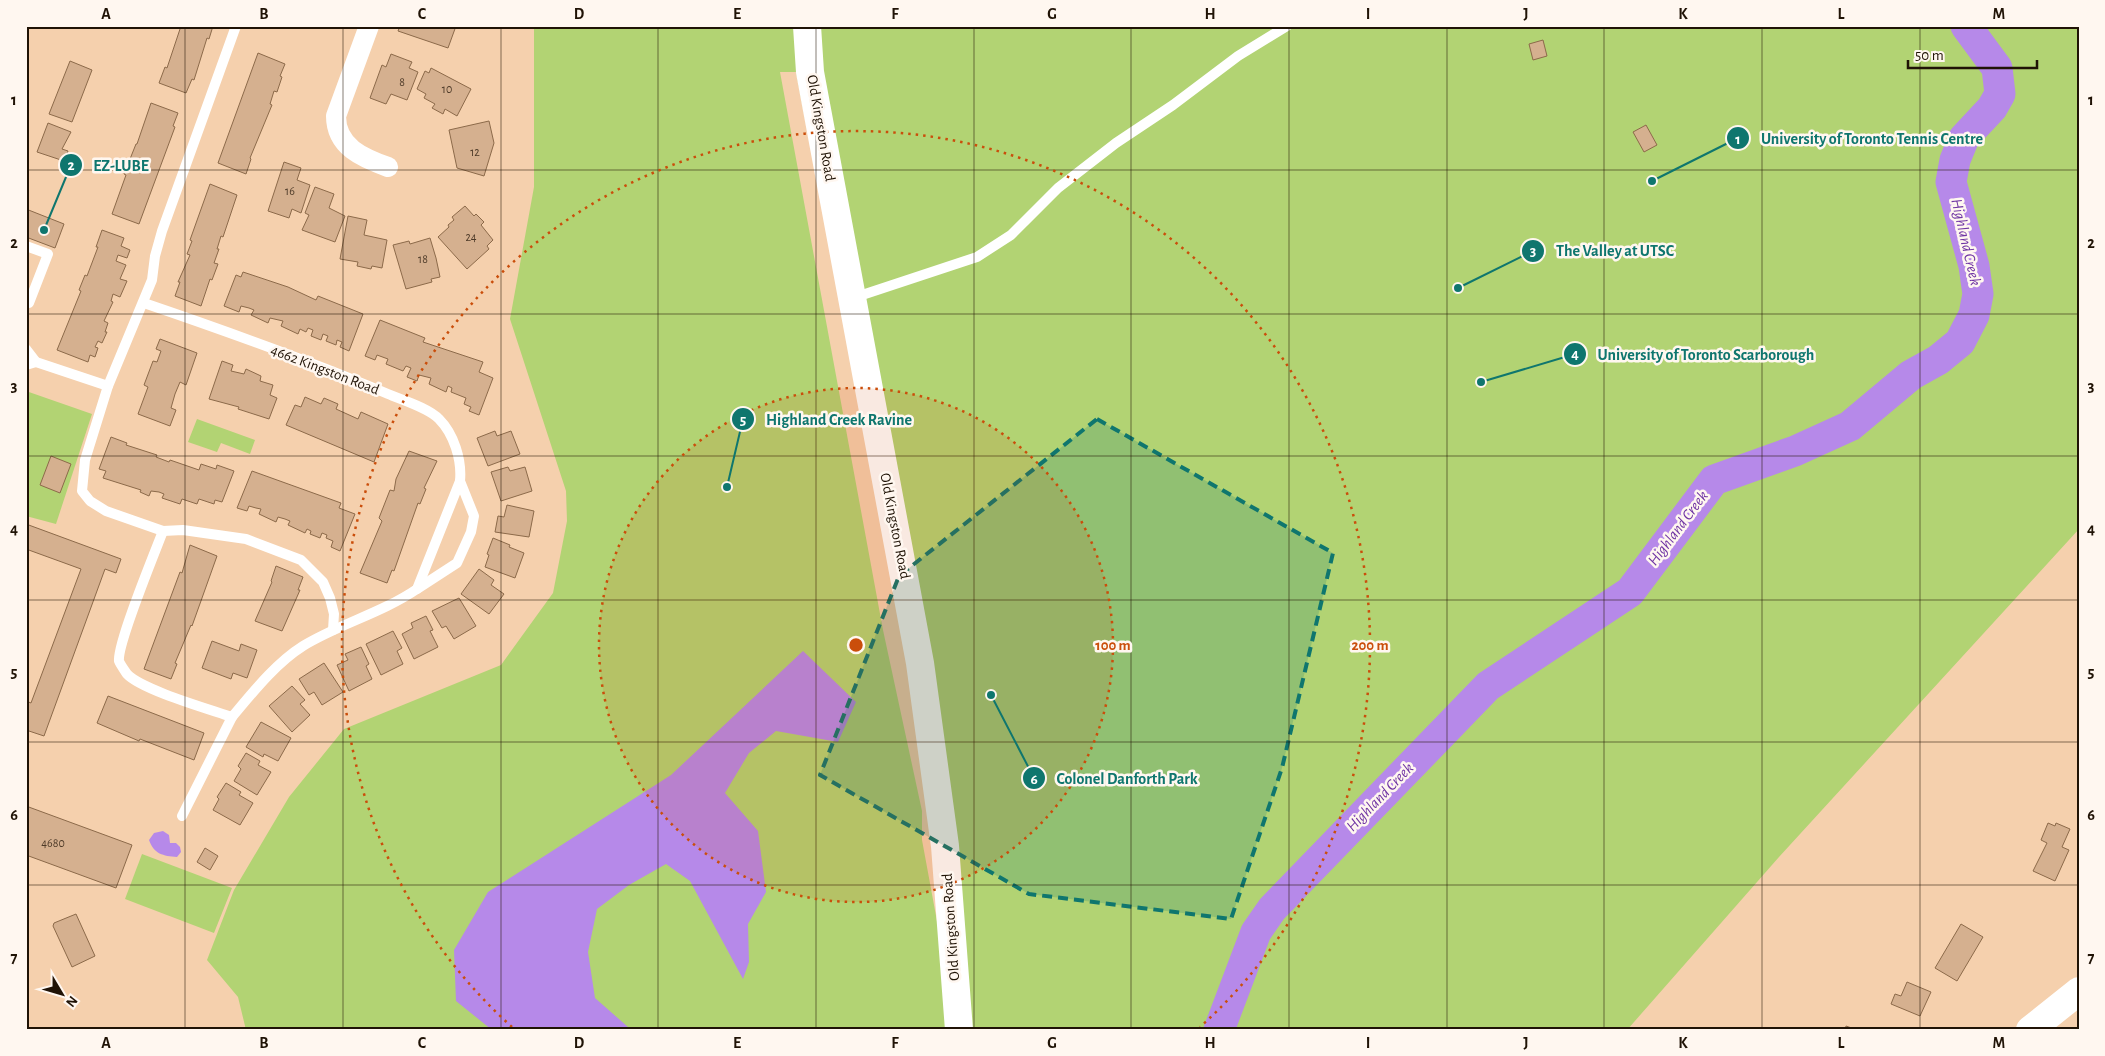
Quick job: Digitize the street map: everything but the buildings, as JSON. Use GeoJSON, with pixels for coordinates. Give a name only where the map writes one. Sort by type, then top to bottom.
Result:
{"type":"FeatureCollection","features":[{"type":"Feature","properties":{"kind":"street"},"geometry":{"type":"LineString","coordinates":[[369,26],[336,116],[336,121],[340,136],[350,149],[366,159],[388,167]]}},
{"type":"Feature","properties":{"kind":"street","name":"Old Kingston Road"},"geometry":{"type":"LineString","coordinates":[[807,26],[810,72],[920,663],[944,846],[959,1030]]}},
{"type":"Feature","properties":{"kind":"street"},"geometry":{"type":"LineString","coordinates":[[2030,1030],[2079,991]]}},
{"type":"Feature","properties":{"kind":"lane"},"geometry":{"type":"LineString","coordinates":[[236,26],[162,231],[155,256],[152,280],[108,386],[85,460],[82,491],[90,501],[106,511],[163,530],[183,530],[246,539],[301,560],[323,582],[334,614],[333,630]]}},
{"type":"Feature","properties":{"kind":"lane"},"geometry":{"type":"LineString","coordinates":[[852,298],[977,257],[1011,235],[1058,188],[1116,143],[1172,105],[1238,56],[1287,26]]}},
{"type":"Feature","properties":{"kind":"lane"},"geometry":{"type":"LineString","coordinates":[[26,246],[48,254],[30,303],[26,302]]}},
{"type":"Feature","properties":{"kind":"lane","name":"4662 Kingston Road"},"geometry":{"type":"LineString","coordinates":[[144,302],[221,329],[375,389],[438,417],[446,427],[458,453],[461,470],[460,482],[417,589]]}},
{"type":"Feature","properties":{"kind":"lane"},"geometry":{"type":"LineString","coordinates":[[26,349],[31,364],[108,386]]}},
{"type":"Feature","properties":{"kind":"lane","name":"4662 Kingston Road"},"geometry":{"type":"LineString","coordinates":[[182,816],[232,717],[285,661],[304,646],[333,630],[402,600],[457,563],[471,532],[474,516],[460,482]]}},
{"type":"Feature","properties":{"kind":"lane"},"geometry":{"type":"LineString","coordinates":[[163,530],[123,640],[119,661],[126,673],[134,680],[232,717]]}},
{"type":"Feature","properties":{"kind":"highlighted area"},"geometry":{"type":"Polygon","coordinates":[[[1097,419],[1333,553],[1282,768],[1231,919],[1029,894],[820,775],[899,576],[1097,419]]]}},
{"type":"Feature","properties":{"kind":"green space"},"geometry":{"type":"Polygon","coordinates":[[[534,26],[2079,26],[2079,529],[1779,857],[1627,1030],[970,1030],[956,902],[796,72],[780,72],[883,630],[922,811],[922,840],[941,943],[949,1030],[246,1030],[238,997],[207,960],[234,890],[289,797],[344,729],[501,665],[553,593],[567,521],[566,491],[510,319],[534,187],[534,26]]]}},
{"type":"Feature","properties":{"kind":"green space"},"geometry":{"type":"Polygon","coordinates":[[[26,391],[92,414],[56,524],[26,516],[26,391]]]}},
{"type":"Feature","properties":{"kind":"green space"},"geometry":{"type":"Polygon","coordinates":[[[197,419],[255,440],[250,454],[221,443],[217,452],[188,442],[197,419]]]}},
{"type":"Feature","properties":{"kind":"green space"},"geometry":{"type":"Polygon","coordinates":[[[142,854],[232,888],[214,933],[125,899],[142,854]]]}},
{"type":"Feature","properties":{"kind":"shaded area"},"geometry":{"type":"Polygon","coordinates":[[[803,651],[856,702],[838,742],[776,731],[749,753],[725,793],[758,831],[766,892],[748,924],[749,962],[743,979],[690,881],[666,864],[629,885],[597,909],[588,952],[595,998],[628,1027],[625,1030],[492,1030],[456,1001],[454,950],[488,892],[671,775],[803,651]]]}},
{"type":"Feature","properties":{"kind":"shaded area"},"geometry":{"type":"Polygon","coordinates":[[[163,831],[169,835],[170,843],[176,843],[180,847],[181,852],[177,857],[160,853],[151,845],[149,840],[154,833],[163,831]]]}},
{"type":"Feature","properties":{"kind":"waterway","name":"Highland Creek"},"geometry":{"type":"LineString","coordinates":[[1219,1030],[1256,932],[1272,909],[1488,686],[1630,592],[1714,480],[1795,451],[1850,426],[1911,375],[1938,360],[1960,342],[1974,315],[1978,294],[1974,266],[1951,182],[1955,160],[1964,138],[1992,108],[2000,94],[1997,68],[1966,26]]}},
{"type":"Feature","properties":{"kind":"place","name":"University of Toronto Tennis Centre"},"geometry":{"type":"Point","coordinates":[1652,181]}},
{"type":"Feature","properties":{"kind":"place","name":"EZ-LUBE"},"geometry":{"type":"Point","coordinates":[44,230]}},
{"type":"Feature","properties":{"kind":"place","name":"The Valley at UTSC"},"geometry":{"type":"Point","coordinates":[1458,288]}},
{"type":"Feature","properties":{"kind":"place","name":"University of Toronto Scarborough"},"geometry":{"type":"Point","coordinates":[1481,382]}},
{"type":"Feature","properties":{"kind":"place","name":"Highland Creek Ravine"},"geometry":{"type":"Point","coordinates":[727,487]}},
{"type":"Feature","properties":{"kind":"place","name":"Colonel Danforth Park"},"geometry":{"type":"Point","coordinates":[991,695]}}]}
